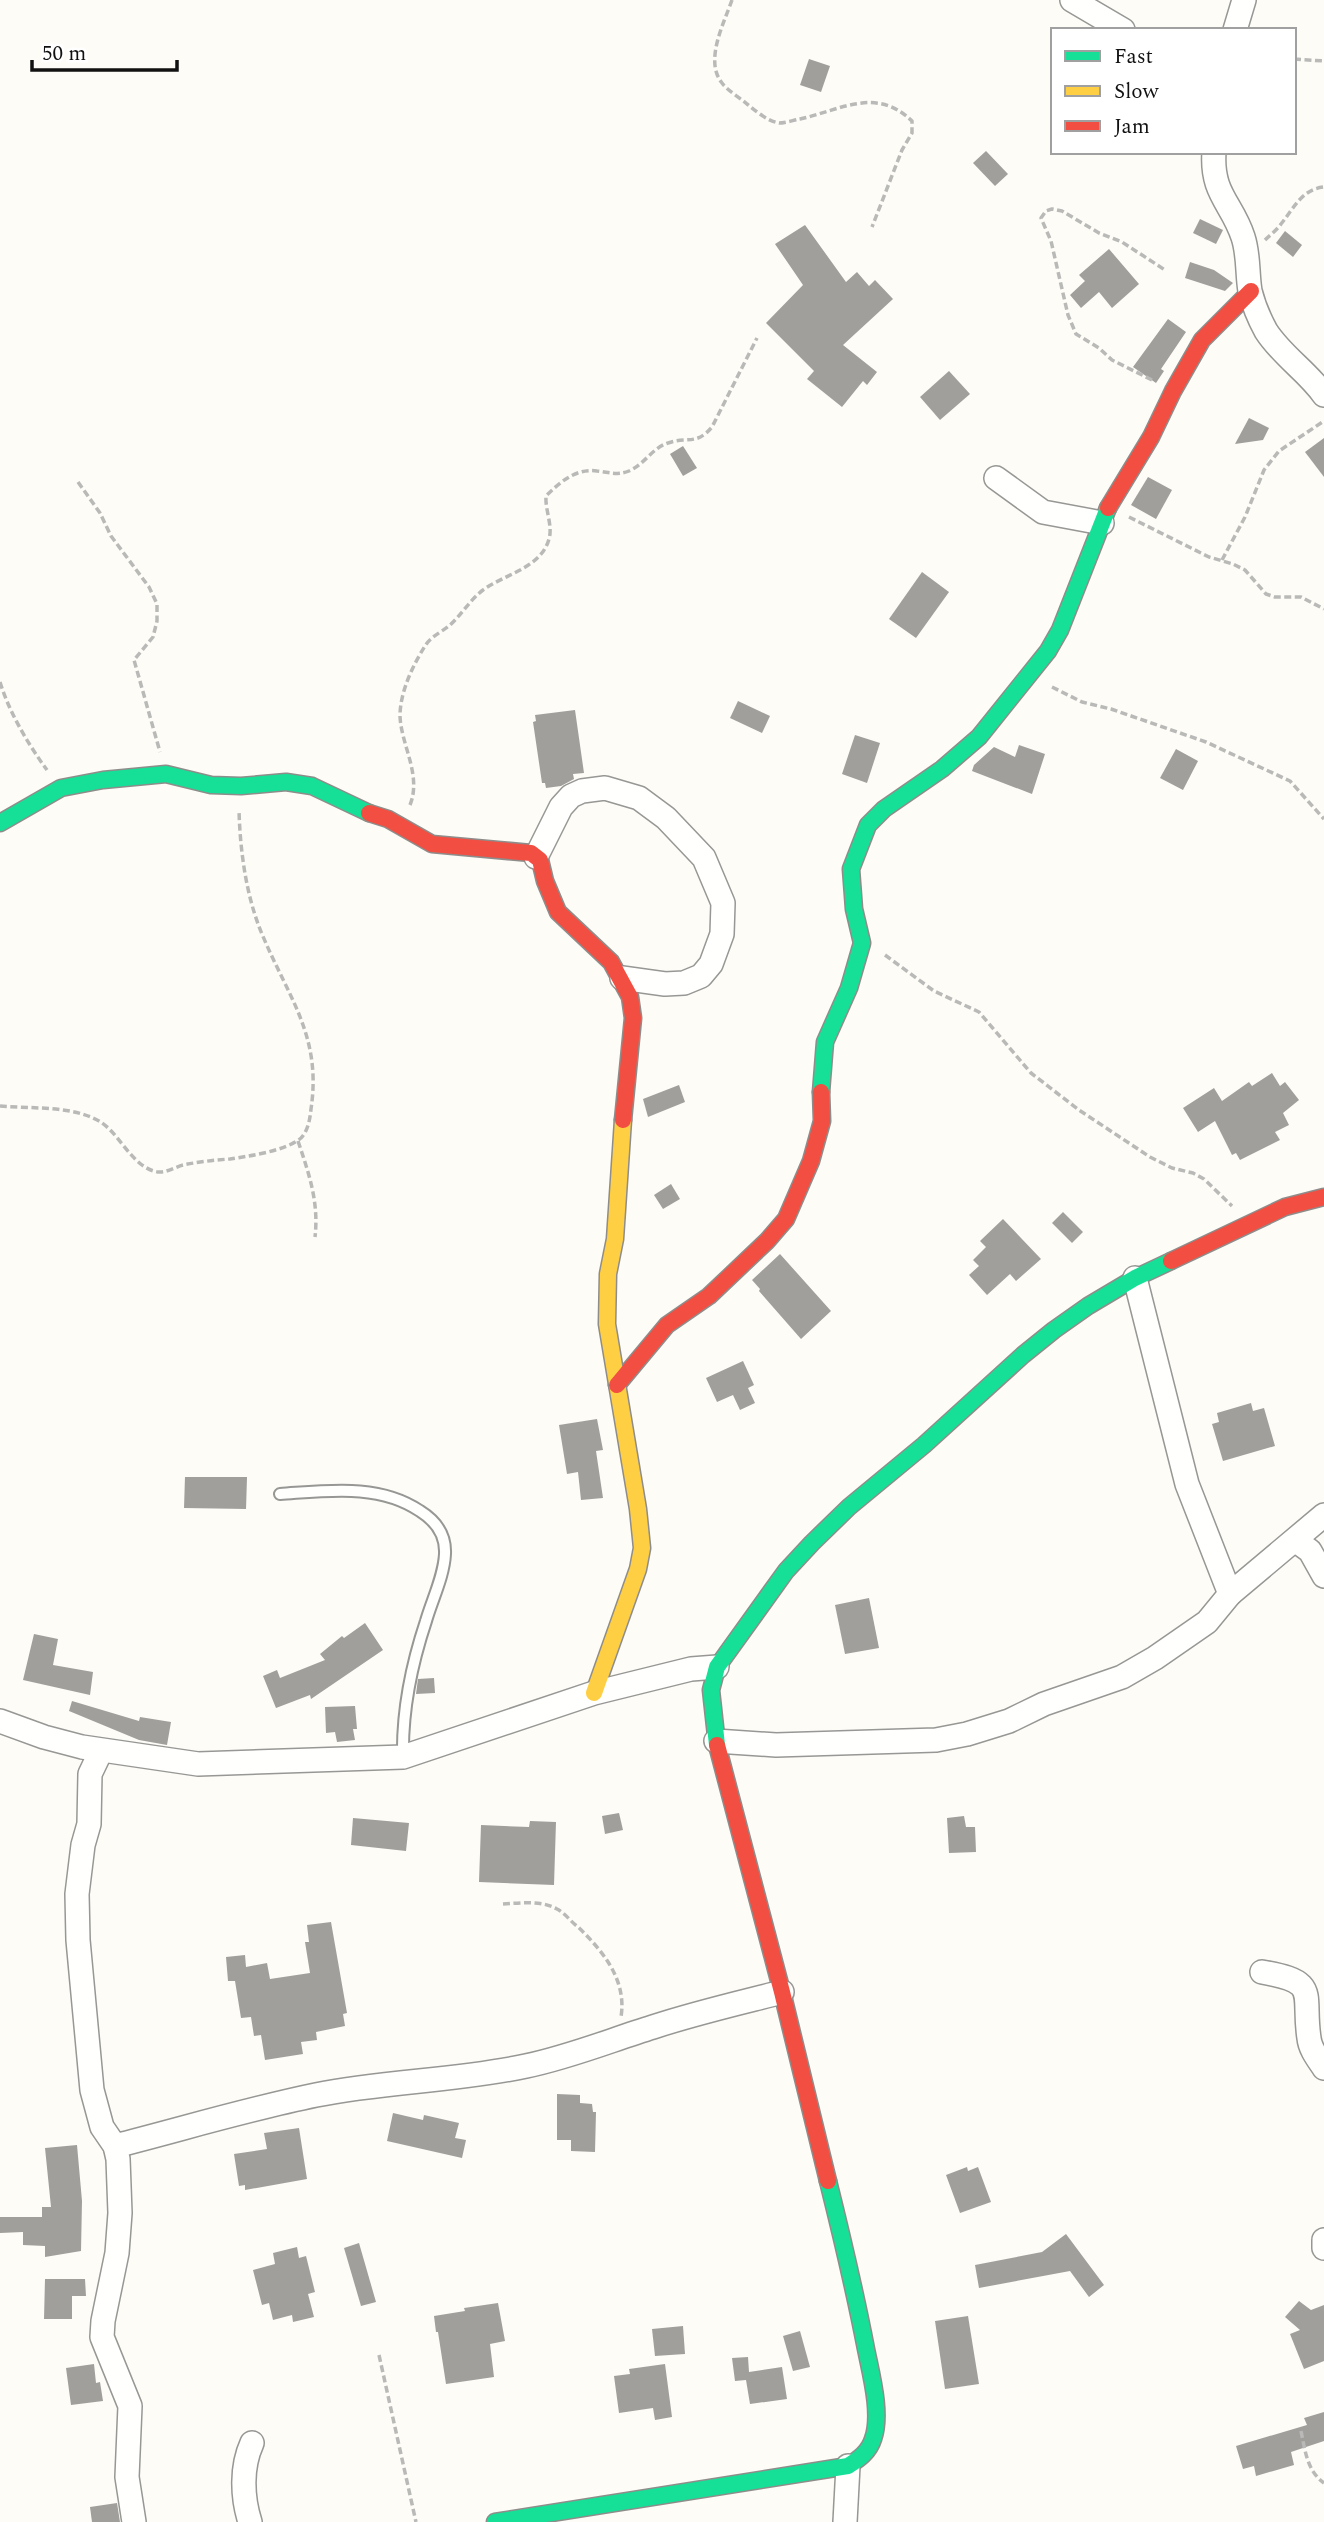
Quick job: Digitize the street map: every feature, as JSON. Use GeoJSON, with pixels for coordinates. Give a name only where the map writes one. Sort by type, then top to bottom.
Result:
{"type":"FeatureCollection","features":[{"type":"Feature","properties":{"kind":"street"},"geometry":{"type":"LineString","coordinates":[[1072,0],[1120,28]]}},
{"type":"Feature","properties":{"kind":"street"},"geometry":{"type":"LineString","coordinates":[[1237,28],[1244,0]]}},
{"type":"Feature","properties":{"kind":"street"},"geometry":{"type":"LineString","coordinates":[[1214,154],[1213,165],[1218,190],[1243,235],[1251,291],[1265,329],[1277,347],[1324,395]]}},
{"type":"Feature","properties":{"kind":"street"},"geometry":{"type":"LineString","coordinates":[[617,1385],[667,1325],[709,1296],[767,1241],[786,1219],[819,1136],[823,1110],[821,1062],[825,1042],[849,988],[862,943],[854,909],[851,869],[869,825],[884,809],[942,769],[979,737],[1048,650],[1059,630],[1105,517],[1151,437],[1173,391],[1202,340],[1251,291]]}},
{"type":"Feature","properties":{"kind":"street"},"geometry":{"type":"LineString","coordinates":[[996,478],[1043,512],[1105,517]]}},
{"type":"Feature","properties":{"kind":"street"},"geometry":{"type":"LineString","coordinates":[[0,823],[61,788],[103,780],[166,774],[211,785],[242,786],[286,782],[312,786],[362,811],[388,819],[432,844],[531,853],[540,860],[545,881],[558,912],[611,962],[622,978],[630,997],[634,1018],[621,1138],[615,1239],[608,1274],[607,1324],[642,1548],[638,1569],[594,1693]]}},
{"type":"Feature","properties":{"kind":"street"},"geometry":{"type":"LineString","coordinates":[[536,857],[561,807],[570,796],[582,791],[606,788],[639,798],[666,818],[704,858],[723,903],[722,934],[711,964],[701,976],[684,983],[665,984],[622,978]]}},
{"type":"Feature","properties":{"kind":"street"},"geometry":{"type":"LineString","coordinates":[[495,2522],[576,2515],[848,2466],[864,2455],[873,2440],[876,2423],[873,2383],[855,2290],[782,1993],[716,1741],[711,1690],[717,1667],[786,1571],[849,1507],[924,1445],[1023,1354],[1087,1306],[1135,1278],[1284,1207],[1324,1197]]}},
{"type":"Feature","properties":{"kind":"street"},"geometry":{"type":"LineString","coordinates":[[1135,1278],[1187,1484],[1230,1594]]}},
{"type":"Feature","properties":{"kind":"street"},"geometry":{"type":"LineString","coordinates":[[716,1741],[776,1745],[936,1740],[1009,1721],[1044,1704],[1122,1677],[1155,1658],[1207,1622],[1230,1594],[1324,1515]]}},
{"type":"Feature","properties":{"kind":"street"},"geometry":{"type":"LineString","coordinates":[[1295,1540],[1310,1551],[1324,1576]]}},
{"type":"Feature","properties":{"kind":"street"},"geometry":{"type":"LineString","coordinates":[[0,1721],[44,1737],[101,1751],[198,1764],[403,1757],[594,1693],[691,1669],[717,1667]]}},
{"type":"Feature","properties":{"kind":"street"},"geometry":{"type":"LineString","coordinates":[[101,1751],[90,1774],[89,1824],[83,1845],[77,1894],[78,1940],[92,2090],[102,2127],[115,2146],[118,2159],[117,2253],[102,2337],[130,2406],[127,2477],[134,2522]]}},
{"type":"Feature","properties":{"kind":"street"},"geometry":{"type":"LineString","coordinates":[[1262,1972],[1283,1975],[1294,1980],[1303,1989],[1307,1997],[1309,2041],[1324,2068]]}},
{"type":"Feature","properties":{"kind":"street"},"geometry":{"type":"LineString","coordinates":[[115,2146],[187,2125],[316,2095],[526,2066],[664,2023],[782,1993]]}},
{"type":"Feature","properties":{"kind":"street"},"geometry":{"type":"LineString","coordinates":[[1324,2240],[1324,2248]]}},
{"type":"Feature","properties":{"kind":"street"},"geometry":{"type":"LineString","coordinates":[[250,2522],[244,2474],[252,2443]]}},
{"type":"Feature","properties":{"kind":"street"},"geometry":{"type":"LineString","coordinates":[[845,2522],[848,2466]]}},
{"type":"Feature","properties":{"kind":"lane"},"geometry":{"type":"LineString","coordinates":[[279,1494],[368,1492],[410,1504],[439,1526],[445,1555],[406,1693],[403,1757]]}},
{"type":"Feature","properties":{"kind":"path"},"geometry":{"type":"LineString","coordinates":[[732,0],[717,47],[716,70],[721,82],[764,117],[780,123],[819,115],[848,104],[872,103],[889,104],[912,121],[912,132],[897,161],[872,227]]}},
{"type":"Feature","properties":{"kind":"path"},"geometry":{"type":"LineString","coordinates":[[1296,59],[1324,61]]}},
{"type":"Feature","properties":{"kind":"path"},"geometry":{"type":"LineString","coordinates":[[1248,256],[1280,226],[1308,191],[1324,185]]}},
{"type":"Feature","properties":{"kind":"path"},"geometry":{"type":"LineString","coordinates":[[1165,271],[1122,242],[1099,233],[1062,211],[1046,211],[1041,218],[1051,241],[1068,315],[1076,334],[1099,348],[1112,360],[1173,391]]}},
{"type":"Feature","properties":{"kind":"path"},"geometry":{"type":"LineString","coordinates":[[388,819],[402,814],[413,797],[410,760],[400,717],[401,702],[428,641],[451,624],[485,589],[516,573],[545,548],[551,536],[545,508],[546,496],[573,474],[584,471],[613,475],[623,473],[641,464],[657,447],[679,440],[692,441],[706,434],[757,338]]}},
{"type":"Feature","properties":{"kind":"path"},"geometry":{"type":"LineString","coordinates":[[1222,560],[1245,517],[1264,470],[1279,451],[1324,421]]}},
{"type":"Feature","properties":{"kind":"path"},"geometry":{"type":"LineString","coordinates":[[78,482],[100,513],[111,537],[138,571],[157,604],[153,637],[134,660],[166,774]]}},
{"type":"Feature","properties":{"kind":"path"},"geometry":{"type":"LineString","coordinates":[[1105,517],[1128,516],[1209,557],[1245,570],[1266,594],[1275,597],[1301,597],[1324,609]]}},
{"type":"Feature","properties":{"kind":"path"},"geometry":{"type":"LineString","coordinates":[[1031,670],[1055,689],[1082,702],[1111,709],[1206,743],[1290,781],[1324,819]]}},
{"type":"Feature","properties":{"kind":"path"},"geometry":{"type":"LineString","coordinates":[[0,682],[34,753],[61,788]]}},
{"type":"Feature","properties":{"kind":"path"},"geometry":{"type":"LineString","coordinates":[[0,1106],[48,1108],[95,1119],[111,1128],[137,1160],[150,1170],[161,1173],[186,1165],[265,1153],[298,1140],[306,1132],[315,1086],[313,1060],[301,1016],[262,935],[253,908],[241,838],[239,811],[242,786]]}},
{"type":"Feature","properties":{"kind":"path"},"geometry":{"type":"LineString","coordinates":[[862,943],[883,954],[933,991],[979,1012],[1031,1073],[1079,1110],[1150,1157],[1204,1179],[1228,1203],[1252,1221]]}},
{"type":"Feature","properties":{"kind":"path"},"geometry":{"type":"LineString","coordinates":[[298,1140],[315,1195],[315,1237]]}},
{"type":"Feature","properties":{"kind":"path"},"geometry":{"type":"LineString","coordinates":[[503,1904],[536,1903],[558,1909],[604,1954],[618,1981],[622,2011],[618,2027],[609,2042]]}},
{"type":"Feature","properties":{"kind":"path"},"geometry":{"type":"LineString","coordinates":[[379,2355],[416,2522]]}},
{"type":"Feature","properties":{"kind":"path"},"geometry":{"type":"LineString","coordinates":[[1301,2431],[1308,2461],[1314,2474],[1324,2483]]}},
{"type":"Feature","properties":{"kind":"building"},"geometry":{"type":"Polygon","coordinates":[[[809,59],[830,66],[821,92],[800,85],[809,59]]]}},
{"type":"Feature","properties":{"kind":"building"},"geometry":{"type":"Polygon","coordinates":[[[986,151],[1008,174],[995,186],[973,163],[986,151]]]}},
{"type":"Feature","properties":{"kind":"building"},"geometry":{"type":"Polygon","coordinates":[[[1200,219],[1223,230],[1216,244],[1193,233],[1200,219]]]}},
{"type":"Feature","properties":{"kind":"building"},"geometry":{"type":"Polygon","coordinates":[[[805,225],[846,282],[857,272],[869,286],[875,280],[893,299],[843,345],[877,372],[867,385],[863,381],[842,407],[807,379],[814,371],[766,323],[803,285],[775,244],[805,225]]]}},
{"type":"Feature","properties":{"kind":"building"},"geometry":{"type":"Polygon","coordinates":[[[1285,231],[1302,245],[1293,257],[1276,243],[1285,231]]]}},
{"type":"Feature","properties":{"kind":"building"},"geometry":{"type":"Polygon","coordinates":[[[1109,249],[1139,284],[1112,308],[1099,292],[1081,308],[1070,295],[1085,281],[1079,275],[1109,249]]]}},
{"type":"Feature","properties":{"kind":"building"},"geometry":{"type":"Polygon","coordinates":[[[1190,262],[1214,270],[1233,283],[1225,291],[1185,278],[1190,262]]]}},
{"type":"Feature","properties":{"kind":"building"},"geometry":{"type":"Polygon","coordinates":[[[1168,319],[1186,332],[1161,369],[1164,371],[1156,383],[1133,367],[1168,319]]]}},
{"type":"Feature","properties":{"kind":"building"},"geometry":{"type":"Polygon","coordinates":[[[949,371],[970,394],[940,420],[920,397],[949,371]]]}},
{"type":"Feature","properties":{"kind":"building"},"geometry":{"type":"Polygon","coordinates":[[[1249,418],[1269,428],[1263,440],[1235,444],[1249,418]]]}},
{"type":"Feature","properties":{"kind":"building"},"geometry":{"type":"Polygon","coordinates":[[[1324,438],[1324,477],[1305,452],[1324,438]]]}},
{"type":"Feature","properties":{"kind":"building"},"geometry":{"type":"Polygon","coordinates":[[[683,446],[697,468],[683,476],[670,454],[683,446]]]}},
{"type":"Feature","properties":{"kind":"building"},"geometry":{"type":"Polygon","coordinates":[[[1148,477],[1172,490],[1156,519],[1131,505],[1148,477]]]}},
{"type":"Feature","properties":{"kind":"building"},"geometry":{"type":"Polygon","coordinates":[[[922,572],[949,592],[916,638],[889,619],[922,572]]]}},
{"type":"Feature","properties":{"kind":"building"},"geometry":{"type":"Polygon","coordinates":[[[738,701],[770,716],[762,733],[730,718],[738,701]]]}},
{"type":"Feature","properties":{"kind":"building"},"geometry":{"type":"Polygon","coordinates":[[[575,710],[584,773],[573,774],[574,779],[561,786],[546,788],[545,783],[542,783],[533,722],[536,721],[535,715],[575,710]]]}},
{"type":"Feature","properties":{"kind":"building"},"geometry":{"type":"Polygon","coordinates":[[[855,735],[880,743],[867,783],[842,774],[855,735]]]}},
{"type":"Feature","properties":{"kind":"building"},"geometry":{"type":"Polygon","coordinates":[[[1019,745],[1045,754],[1032,794],[972,771],[974,765],[994,747],[1015,757],[1019,745]]]}},
{"type":"Feature","properties":{"kind":"building"},"geometry":{"type":"Polygon","coordinates":[[[1176,749],[1198,761],[1183,790],[1160,778],[1176,749]]]}},
{"type":"Feature","properties":{"kind":"building"},"geometry":{"type":"Polygon","coordinates":[[[1272,1073],[1280,1086],[1285,1082],[1299,1100],[1283,1113],[1289,1125],[1275,1132],[1280,1140],[1240,1160],[1236,1153],[1232,1155],[1215,1121],[1198,1132],[1183,1108],[1214,1088],[1222,1101],[1249,1082],[1252,1086],[1272,1073]]]}},
{"type":"Feature","properties":{"kind":"building"},"geometry":{"type":"Polygon","coordinates":[[[679,1085],[685,1102],[648,1117],[643,1099],[679,1085]]]}},
{"type":"Feature","properties":{"kind":"building"},"geometry":{"type":"Polygon","coordinates":[[[671,1184],[680,1199],[663,1209],[654,1195],[671,1184]]]}},
{"type":"Feature","properties":{"kind":"building"},"geometry":{"type":"Polygon","coordinates":[[[1063,1212],[1083,1232],[1072,1243],[1052,1223],[1063,1212]]]}},
{"type":"Feature","properties":{"kind":"building"},"geometry":{"type":"Polygon","coordinates":[[[1003,1219],[1041,1259],[1016,1281],[1010,1274],[987,1295],[969,1275],[979,1266],[973,1260],[986,1247],[980,1241],[1003,1219]]]}},
{"type":"Feature","properties":{"kind":"building"},"geometry":{"type":"Polygon","coordinates":[[[780,1254],[831,1311],[801,1339],[752,1280],[780,1254]]]}},
{"type":"Feature","properties":{"kind":"building"},"geometry":{"type":"Polygon","coordinates":[[[743,1361],[754,1385],[748,1388],[755,1403],[740,1410],[733,1395],[717,1402],[706,1378],[743,1361]]]}},
{"type":"Feature","properties":{"kind":"building"},"geometry":{"type":"Polygon","coordinates":[[[1251,1403],[1253,1411],[1264,1408],[1275,1446],[1223,1461],[1212,1424],[1219,1422],[1217,1413],[1251,1403]]]}},
{"type":"Feature","properties":{"kind":"building"},"geometry":{"type":"Polygon","coordinates":[[[597,1419],[603,1450],[596,1451],[603,1498],[581,1500],[578,1472],[567,1474],[559,1425],[597,1419]]]}},
{"type":"Feature","properties":{"kind":"building"},"geometry":{"type":"Polygon","coordinates":[[[185,1477],[247,1477],[246,1509],[184,1508],[185,1477]]]}},
{"type":"Feature","properties":{"kind":"building"},"geometry":{"type":"Polygon","coordinates":[[[869,1598],[879,1648],[845,1654],[835,1605],[869,1598]]]}},
{"type":"Feature","properties":{"kind":"building"},"geometry":{"type":"Polygon","coordinates":[[[365,1623],[383,1650],[311,1699],[310,1695],[276,1708],[263,1676],[277,1670],[280,1678],[325,1660],[320,1654],[342,1636],[344,1638],[365,1623]]]}},
{"type":"Feature","properties":{"kind":"building"},"geometry":{"type":"Polygon","coordinates":[[[34,1634],[58,1639],[53,1665],[93,1672],[90,1695],[23,1680],[34,1634]]]}},
{"type":"Feature","properties":{"kind":"building"},"geometry":{"type":"Polygon","coordinates":[[[434,1678],[435,1693],[416,1694],[418,1679],[434,1678]]]}},
{"type":"Feature","properties":{"kind":"building"},"geometry":{"type":"Polygon","coordinates":[[[72,1701],[139,1721],[140,1717],[171,1722],[167,1745],[139,1740],[69,1711],[72,1701]]]}},
{"type":"Feature","properties":{"kind":"building"},"geometry":{"type":"Polygon","coordinates":[[[355,1706],[355,1740],[337,1742],[335,1732],[326,1733],[325,1707],[355,1706]]]}},
{"type":"Feature","properties":{"kind":"building"},"geometry":{"type":"Polygon","coordinates":[[[619,1813],[623,1830],[605,1834],[602,1816],[619,1813]]]}},
{"type":"Feature","properties":{"kind":"building"},"geometry":{"type":"Polygon","coordinates":[[[964,1816],[966,1827],[975,1827],[976,1852],[949,1853],[947,1818],[964,1816]]]}},
{"type":"Feature","properties":{"kind":"building"},"geometry":{"type":"Polygon","coordinates":[[[353,1818],[409,1823],[406,1851],[351,1845],[353,1818]]]}},
{"type":"Feature","properties":{"kind":"building"},"geometry":{"type":"Polygon","coordinates":[[[530,1821],[556,1822],[554,1885],[479,1882],[481,1825],[529,1827],[530,1821]]]}},
{"type":"Feature","properties":{"kind":"building"},"geometry":{"type":"Polygon","coordinates":[[[331,1922],[347,2013],[343,2014],[345,2026],[316,2032],[317,2040],[301,2042],[303,2054],[265,2060],[261,2035],[254,2036],[251,2017],[241,2018],[235,1981],[228,1981],[226,1957],[245,1955],[246,1967],[267,1963],[270,1979],[310,1973],[305,1942],[309,1942],[307,1925],[331,1922]]]}},
{"type":"Feature","properties":{"kind":"building"},"geometry":{"type":"Polygon","coordinates":[[[557,2094],[580,2095],[580,2103],[592,2104],[593,2112],[596,2112],[595,2152],[571,2151],[571,2140],[557,2140],[557,2094]]]}},
{"type":"Feature","properties":{"kind":"building"},"geometry":{"type":"Polygon","coordinates":[[[393,2113],[423,2120],[424,2115],[459,2123],[455,2138],[466,2140],[462,2158],[387,2141],[393,2113]]]}},
{"type":"Feature","properties":{"kind":"building"},"geometry":{"type":"Polygon","coordinates":[[[299,2128],[307,2179],[245,2190],[245,2185],[239,2186],[234,2154],[267,2149],[264,2133],[299,2128]]]}},
{"type":"Feature","properties":{"kind":"building"},"geometry":{"type":"Polygon","coordinates":[[[77,2145],[82,2201],[81,2251],[45,2257],[45,2246],[23,2245],[23,2232],[0,2233],[0,2217],[42,2217],[42,2207],[51,2207],[45,2148],[77,2145]]]}},
{"type":"Feature","properties":{"kind":"building"},"geometry":{"type":"Polygon","coordinates":[[[967,2167],[968,2171],[978,2167],[991,2202],[960,2213],[946,2175],[967,2167]]]}},
{"type":"Feature","properties":{"kind":"building"},"geometry":{"type":"Polygon","coordinates":[[[1066,2234],[1104,2285],[1089,2297],[1070,2271],[979,2288],[975,2265],[1042,2252],[1066,2234]]]}},
{"type":"Feature","properties":{"kind":"building"},"geometry":{"type":"Polygon","coordinates":[[[359,2243],[376,2302],[361,2306],[344,2248],[359,2243]]]}},
{"type":"Feature","properties":{"kind":"building"},"geometry":{"type":"Polygon","coordinates":[[[297,2247],[299,2258],[306,2256],[315,2292],[308,2294],[314,2317],[293,2322],[292,2315],[273,2320],[269,2303],[262,2305],[253,2270],[275,2264],[273,2253],[297,2247]]]}},
{"type":"Feature","properties":{"kind":"building"},"geometry":{"type":"Polygon","coordinates":[[[45,2279],[85,2279],[86,2296],[72,2296],[72,2319],[44,2319],[45,2279]]]}},
{"type":"Feature","properties":{"kind":"building"},"geometry":{"type":"Polygon","coordinates":[[[1299,2301],[1311,2310],[1324,2305],[1324,2361],[1304,2369],[1290,2334],[1300,2330],[1285,2317],[1299,2301]]]}},
{"type":"Feature","properties":{"kind":"building"},"geometry":{"type":"Polygon","coordinates":[[[498,2303],[505,2341],[490,2344],[494,2377],[446,2384],[434,2316],[498,2303]]]}},
{"type":"Feature","properties":{"kind":"building"},"geometry":{"type":"Polygon","coordinates":[[[968,2316],[979,2384],[945,2389],[935,2321],[968,2316]]]}},
{"type":"Feature","properties":{"kind":"building"},"geometry":{"type":"Polygon","coordinates":[[[683,2326],[685,2354],[655,2356],[652,2329],[683,2326]]]}},
{"type":"Feature","properties":{"kind":"building"},"geometry":{"type":"Polygon","coordinates":[[[800,2331],[810,2367],[793,2371],[783,2336],[800,2331]]]}},
{"type":"Feature","properties":{"kind":"building"},"geometry":{"type":"Polygon","coordinates":[[[748,2357],[749,2372],[782,2367],[787,2399],[750,2404],[746,2380],[735,2381],[732,2358],[748,2357]]]}},
{"type":"Feature","properties":{"kind":"building"},"geometry":{"type":"Polygon","coordinates":[[[94,2364],[96,2383],[100,2382],[103,2401],[71,2405],[66,2368],[94,2364]]]}},
{"type":"Feature","properties":{"kind":"building"},"geometry":{"type":"Polygon","coordinates":[[[665,2364],[672,2417],[655,2420],[653,2408],[619,2413],[614,2376],[630,2374],[629,2369],[665,2364]]]}},
{"type":"Feature","properties":{"kind":"building"},"geometry":{"type":"Polygon","coordinates":[[[1324,2412],[1324,2441],[1291,2452],[1294,2465],[1256,2476],[1254,2466],[1243,2469],[1236,2446],[1307,2425],[1304,2418],[1324,2412]]]}},
{"type":"Feature","properties":{"kind":"building"},"geometry":{"type":"Polygon","coordinates":[[[117,2503],[120,2522],[92,2522],[90,2507],[117,2503]]]}},
{"type":"Feature","properties":{"kind":"traffic: fast"},"geometry":{"type":"LineString","coordinates":[[821,1092],[825,1042],[849,988],[862,943],[854,909],[851,869],[868,825],[884,809],[942,769],[979,737],[1048,651],[1060,630],[1108,508]]}},
{"type":"Feature","properties":{"kind":"traffic: fast"},"geometry":{"type":"LineString","coordinates":[[0,823],[61,788],[103,780],[166,774],[211,785],[241,786],[286,782],[312,786],[369,813]]}},
{"type":"Feature","properties":{"kind":"traffic: fast"},"geometry":{"type":"LineString","coordinates":[[717,1745],[711,1690],[717,1667],[786,1571],[812,1543],[849,1507],[1054,1330],[1135,1278],[1171,1261]]}},
{"type":"Feature","properties":{"kind":"traffic: fast"},"geometry":{"type":"LineString","coordinates":[[495,2522],[848,2466],[863,2455],[871,2444],[875,2429],[875,2394],[828,2181]]}},
{"type":"Feature","properties":{"kind":"traffic: slow"},"geometry":{"type":"LineString","coordinates":[[594,1693],[638,1569],[642,1548],[607,1324],[608,1274],[615,1239],[623,1120]]}},
{"type":"Feature","properties":{"kind":"traffic: jam"},"geometry":{"type":"LineString","coordinates":[[1108,508],[1151,437],[1202,340],[1251,291]]}},
{"type":"Feature","properties":{"kind":"traffic: jam"},"geometry":{"type":"LineString","coordinates":[[369,813],[388,819],[432,844],[531,853],[540,860],[545,881],[558,912],[611,962],[630,997],[633,1018],[623,1120]]}},
{"type":"Feature","properties":{"kind":"traffic: jam"},"geometry":{"type":"LineString","coordinates":[[617,1385],[667,1325],[709,1296],[767,1241],[786,1219],[811,1161],[822,1121],[821,1092]]}},
{"type":"Feature","properties":{"kind":"traffic: jam"},"geometry":{"type":"LineString","coordinates":[[1171,1261],[1285,1207],[1324,1197]]}},
{"type":"Feature","properties":{"kind":"traffic: jam"},"geometry":{"type":"LineString","coordinates":[[717,1745],[828,2181]]}}]}
